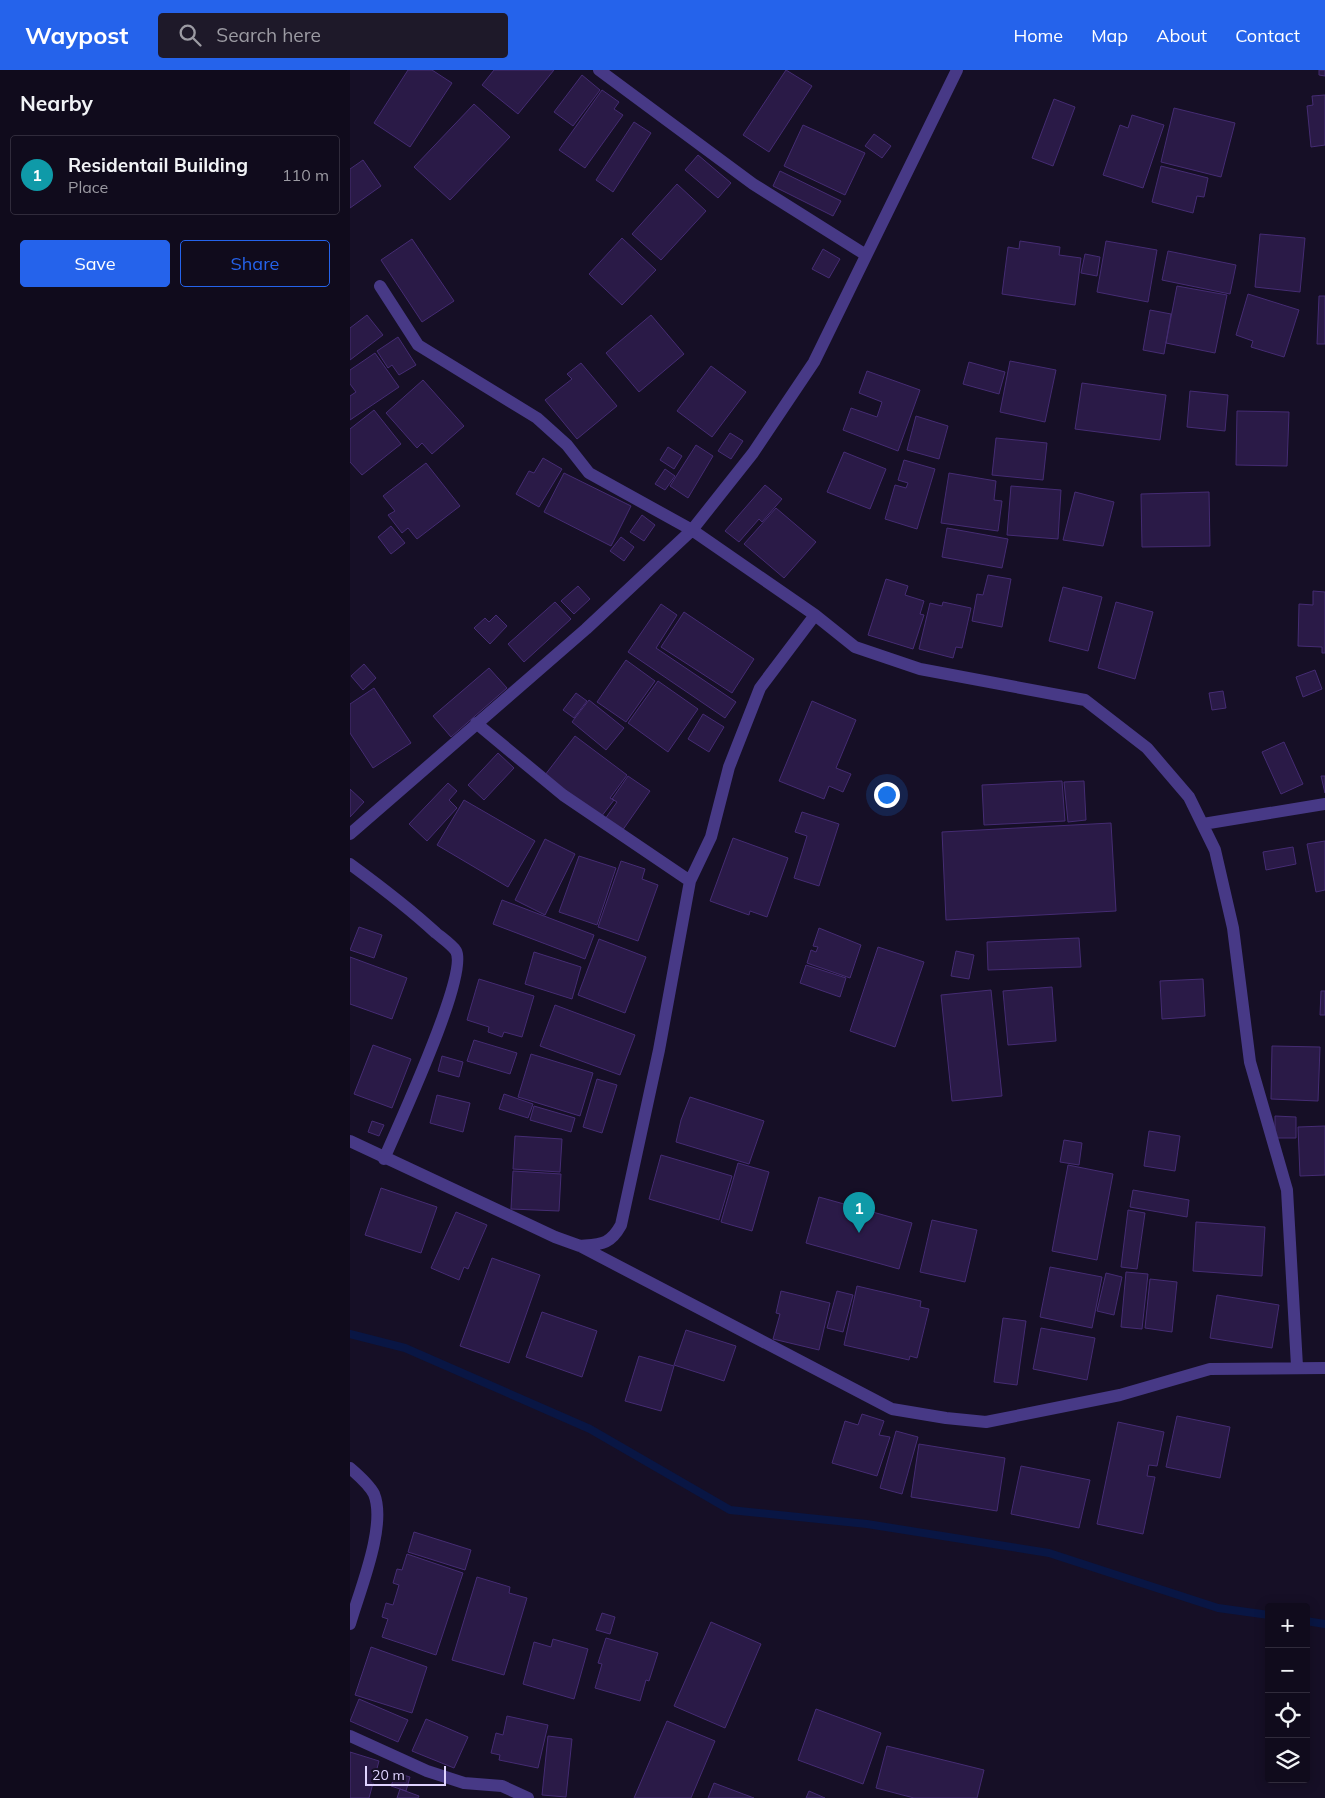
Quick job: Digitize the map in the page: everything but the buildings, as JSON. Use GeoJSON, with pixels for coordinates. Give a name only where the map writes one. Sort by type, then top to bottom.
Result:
{"type":"FeatureCollection","features":[{"type":"Feature","properties":{"kind":"street"},"geometry":{"type":"LineString","coordinates":[[599,70],[754,184],[866,255]]}},
{"type":"Feature","properties":{"kind":"street"},"geometry":{"type":"LineString","coordinates":[[350,834],[476,722],[586,629],[692,530],[752,453],[814,362],[957,70]]}},
{"type":"Feature","properties":{"kind":"street"},"geometry":{"type":"LineString","coordinates":[[380,286],[418,345],[537,418],[567,445],[589,473],[692,530],[816,615],[855,646],[920,669],[1084,700],[1147,748],[1189,797],[1215,850],[1233,928],[1250,1062],[1287,1190],[1297,1366]]}},
{"type":"Feature","properties":{"kind":"street"},"geometry":{"type":"LineString","coordinates":[[580,1246],[603,1244],[615,1236],[621,1224],[659,1050],[690,881],[711,837],[729,767],[760,688],[816,615]]}},
{"type":"Feature","properties":{"kind":"street"},"geometry":{"type":"LineString","coordinates":[[476,722],[563,795],[690,881]]}},
{"type":"Feature","properties":{"kind":"street"},"geometry":{"type":"LineString","coordinates":[[1203,824],[1325,804]]}},
{"type":"Feature","properties":{"kind":"street"},"geometry":{"type":"LineString","coordinates":[[350,864],[405,904],[456,951],[458,963],[456,978],[434,1041],[384,1159]]}},
{"type":"Feature","properties":{"kind":"street"},"geometry":{"type":"LineString","coordinates":[[350,1141],[384,1159],[555,1237],[580,1246],[892,1408],[946,1418],[986,1422],[1120,1394],[1210,1369],[1297,1366],[1325,1368]]}},
{"type":"Feature","properties":{"kind":"street"},"geometry":{"type":"LineString","coordinates":[[350,1468],[374,1494],[377,1515],[375,1538],[350,1624]]}},
{"type":"Feature","properties":{"kind":"street"},"geometry":{"type":"LineString","coordinates":[[350,1736],[427,1771],[464,1783],[502,1786],[528,1798]]}},
{"type":"Feature","properties":{"kind":"waterway"},"geometry":{"type":"LineString","coordinates":[[350,1334],[405,1348],[590,1429],[730,1510],[867,1524],[1049,1553],[1218,1608],[1265,1614]]}},
{"type":"Feature","properties":{"kind":"waterway"},"geometry":{"type":"LineString","coordinates":[[1310,1622],[1325,1624]]}},
{"type":"Feature","properties":{"kind":"place","name":"Residentail Building"},"geometry":{"type":"Point","coordinates":[859,1233]}}]}
